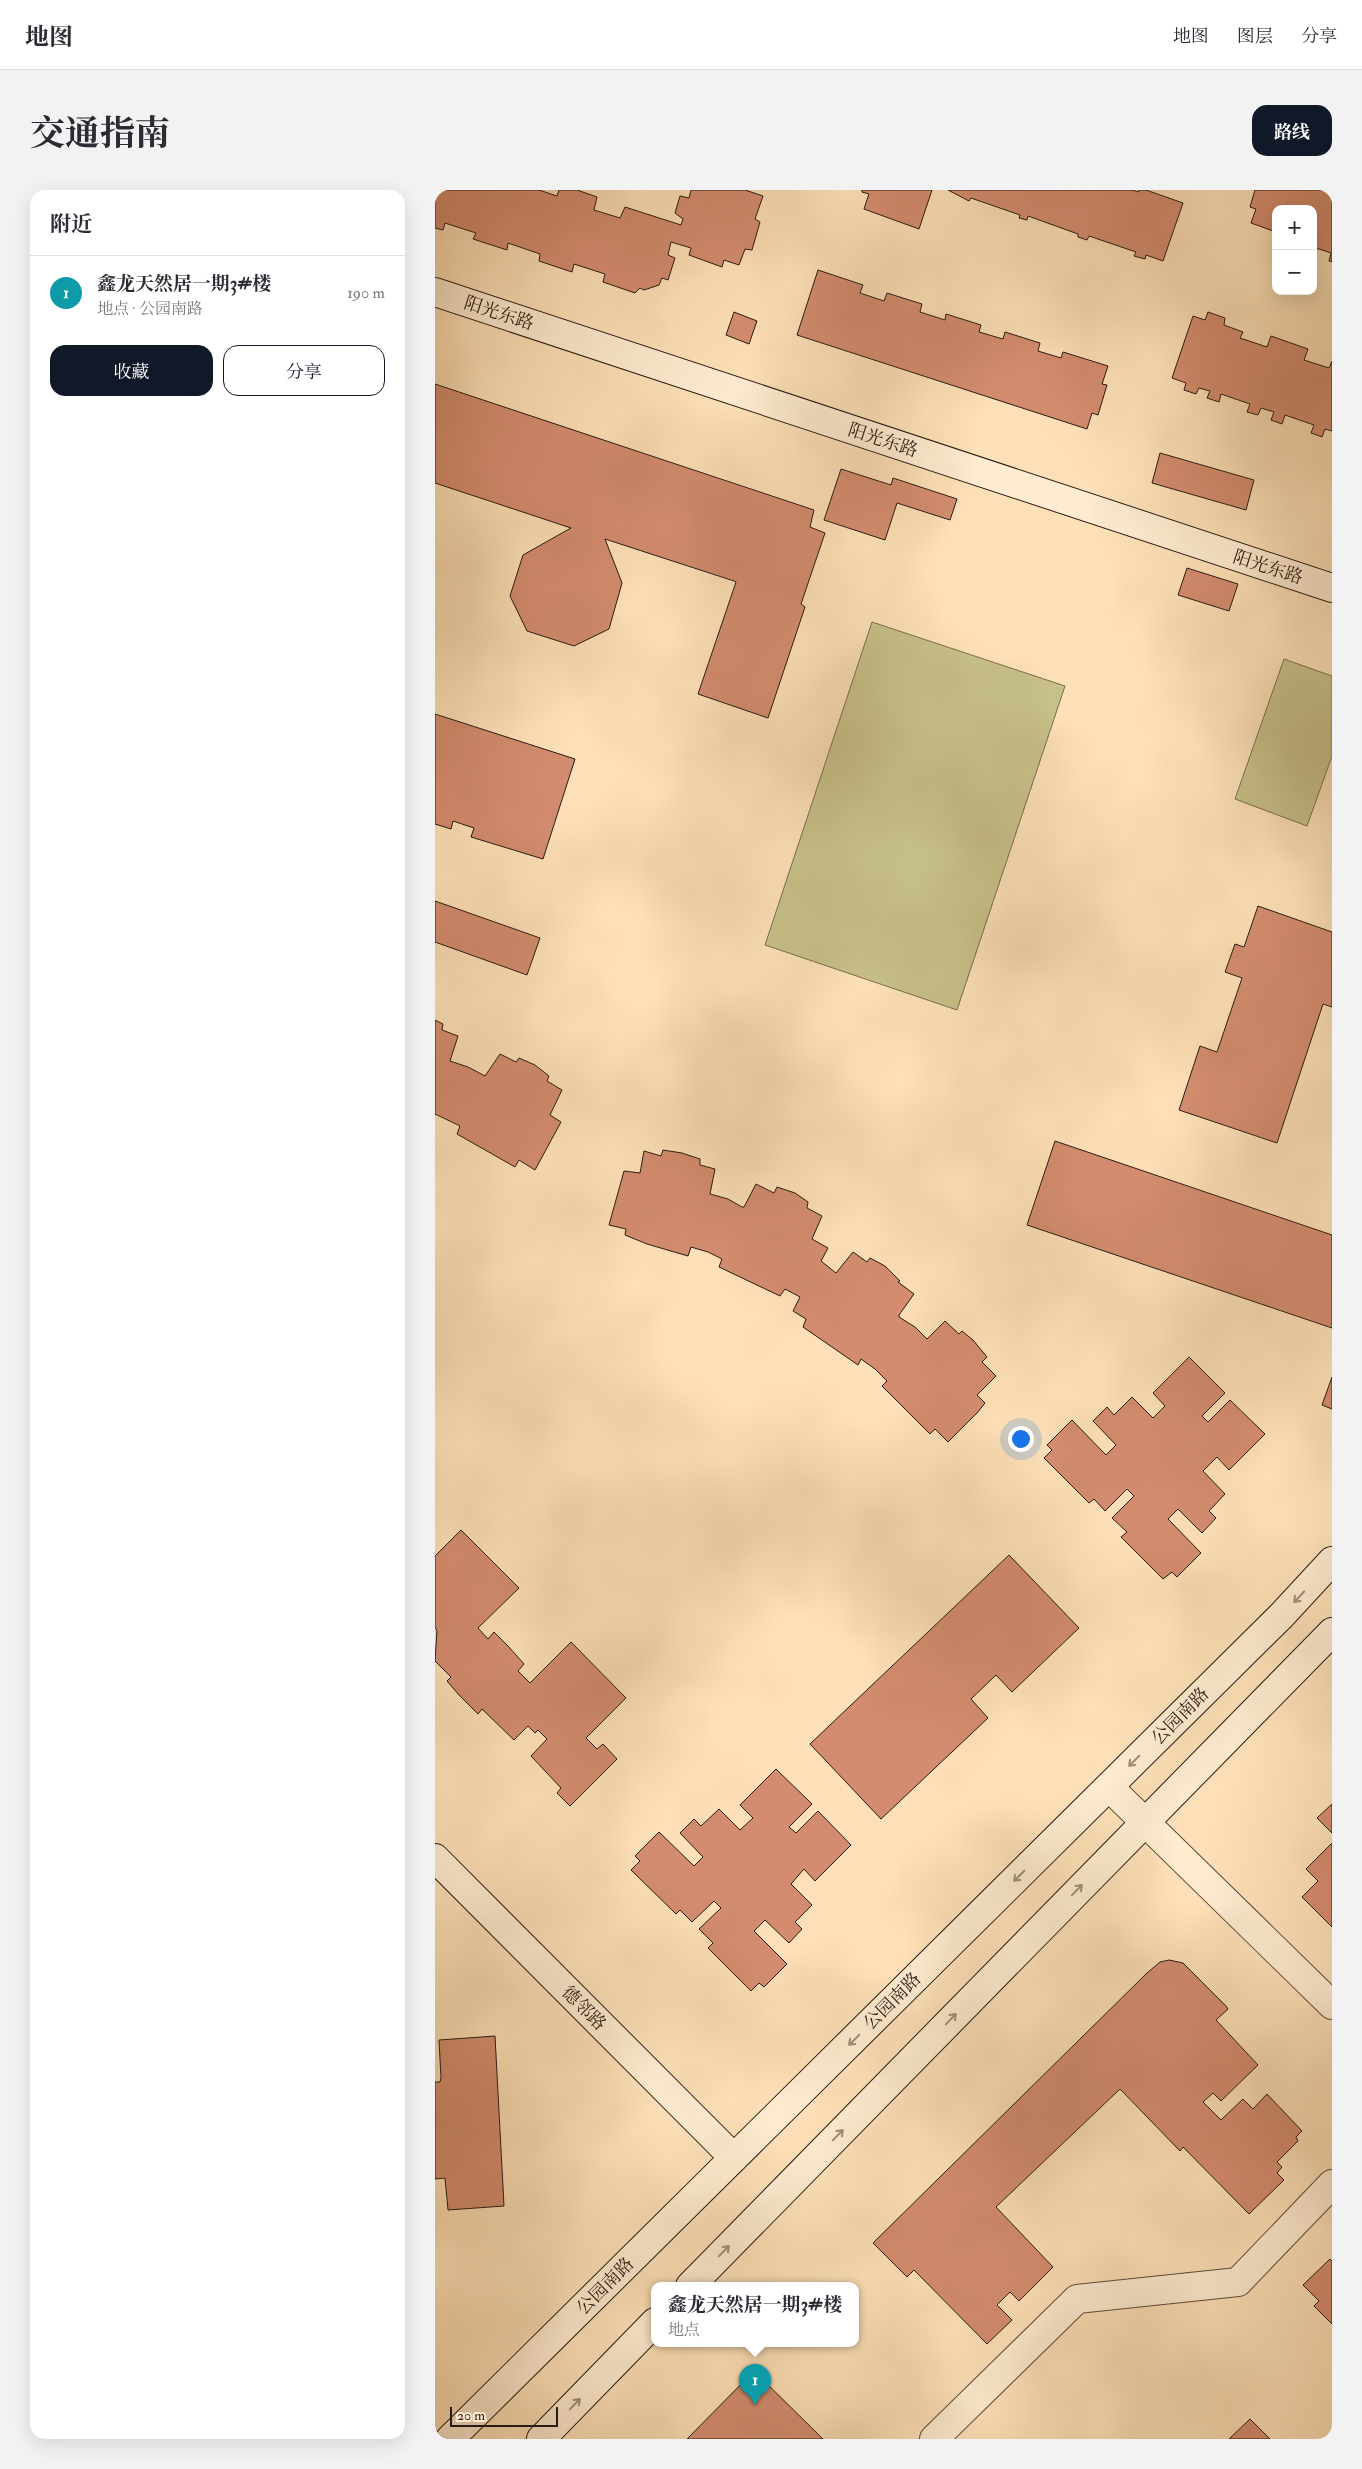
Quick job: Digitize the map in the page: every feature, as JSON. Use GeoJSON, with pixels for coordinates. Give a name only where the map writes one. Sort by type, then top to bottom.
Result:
{"type":"FeatureCollection","features":[{"type":"Feature","properties":{"kind":"main road","name":"阳光东路"},"geometry":{"type":"LineString","coordinates":[[435,292],[1332,588]]}},
{"type":"Feature","properties":{"kind":"main road","name":"公园南路"},"geometry":{"type":"LineString","coordinates":[[450,2439],[1282,1615],[1332,1561]]}},
{"type":"Feature","properties":{"kind":"main road"},"geometry":{"type":"LineString","coordinates":[[694,2282],[1332,1632]]}},
{"type":"Feature","properties":{"kind":"main road"},"geometry":{"type":"LineString","coordinates":[[1109,1787],[1332,2005]]}},
{"type":"Feature","properties":{"kind":"main road","name":"德邻路"},"geometry":{"type":"LineString","coordinates":[[435,1858],[734,2158]]}},
{"type":"Feature","properties":{"kind":"main road"},"geometry":{"type":"LineString","coordinates":[[934,2439],[1077,2299],[1238,2282],[1332,2184]]}},
{"type":"Feature","properties":{"kind":"main road"},"geometry":{"type":"LineString","coordinates":[[541,2439],[651,2326]]}},
{"type":"Feature","properties":{"kind":"shaded area"},"geometry":{"type":"Polygon","coordinates":[[[872,622],[1065,686],[957,1010],[765,945],[872,622]]]}},
{"type":"Feature","properties":{"kind":"shaded area"},"geometry":{"type":"Polygon","coordinates":[[[1284,659],[1332,676],[1332,756],[1307,826],[1235,799],[1284,659]]]}},
{"type":"Feature","properties":{"kind":"building"},"geometry":{"type":"Polygon","coordinates":[[[435,190],[539,190],[557,196],[559,190],[577,190],[597,197],[594,210],[620,218],[625,207],[681,225],[683,219],[675,213],[680,196],[689,198],[691,190],[745,190],[763,196],[755,219],[760,222],[752,250],[745,249],[739,265],[724,260],[722,267],[689,255],[691,248],[671,242],[668,255],[675,258],[668,280],[662,278],[659,285],[644,290],[640,288],[635,293],[603,282],[605,274],[574,264],[572,272],[539,261],[540,254],[508,243],[507,250],[473,239],[476,233],[445,223],[443,230],[435,228],[435,190]]]}},
{"type":"Feature","properties":{"kind":"building"},"geometry":{"type":"Polygon","coordinates":[[[862,190],[932,190],[919,229],[864,209],[869,194],[862,192],[862,190]]]}},
{"type":"Feature","properties":{"kind":"building"},"geometry":{"type":"Polygon","coordinates":[[[948,190],[1132,190],[1139,192],[1139,190],[1146,190],[1183,203],[1163,261],[1146,255],[1145,259],[1134,256],[1136,252],[1089,236],[1087,240],[1078,237],[1078,234],[1028,216],[1027,220],[1019,218],[1020,215],[971,198],[969,201],[948,190]]]}},
{"type":"Feature","properties":{"kind":"building"},"geometry":{"type":"Polygon","coordinates":[[[1255,190],[1326,190],[1332,192],[1332,262],[1329,261],[1331,253],[1317,248],[1317,205],[1272,205],[1272,231],[1251,223],[1256,209],[1250,207],[1255,190]]]}},
{"type":"Feature","properties":{"kind":"building"},"geometry":{"type":"Polygon","coordinates":[[[818,270],[863,285],[860,293],[884,301],[887,293],[922,304],[920,312],[945,320],[946,314],[981,325],[979,332],[1003,339],[1005,332],[1040,343],[1038,351],[1061,358],[1063,352],[1108,366],[1102,384],[1107,385],[1098,415],[1092,413],[1087,429],[797,335],[818,270]]]}},
{"type":"Feature","properties":{"kind":"building"},"geometry":{"type":"Polygon","coordinates":[[[734,312],[757,321],[749,344],[726,335],[734,312]]]}},
{"type":"Feature","properties":{"kind":"building"},"geometry":{"type":"Polygon","coordinates":[[[1208,312],[1225,318],[1224,325],[1243,332],[1240,338],[1267,347],[1271,336],[1308,349],[1304,360],[1329,368],[1332,361],[1332,431],[1325,429],[1322,437],[1311,433],[1314,425],[1285,415],[1282,424],[1271,420],[1274,412],[1261,408],[1258,415],[1247,412],[1250,404],[1221,394],[1219,402],[1207,398],[1210,391],[1199,388],[1196,394],[1184,390],[1186,383],[1172,378],[1193,316],[1205,320],[1208,312]]]}},
{"type":"Feature","properties":{"kind":"building"},"geometry":{"type":"Polygon","coordinates":[[[435,384],[814,510],[810,527],[825,533],[801,604],[805,607],[768,718],[698,694],[736,582],[734,581],[605,539],[622,583],[609,629],[574,646],[527,631],[510,596],[523,555],[571,528],[435,483],[435,384]]]}},
{"type":"Feature","properties":{"kind":"building"},"geometry":{"type":"Polygon","coordinates":[[[1160,453],[1254,480],[1246,510],[1152,483],[1160,453]]]}},
{"type":"Feature","properties":{"kind":"building"},"geometry":{"type":"Polygon","coordinates":[[[841,469],[891,485],[893,478],[957,499],[950,520],[897,503],[885,540],[824,520],[841,469]]]}},
{"type":"Feature","properties":{"kind":"building"},"geometry":{"type":"Polygon","coordinates":[[[1187,568],[1238,584],[1229,611],[1178,595],[1187,568]]]}},
{"type":"Feature","properties":{"kind":"building"},"geometry":{"type":"Polygon","coordinates":[[[435,714],[575,759],[543,859],[471,837],[474,828],[453,821],[451,829],[435,824],[435,714]]]}},
{"type":"Feature","properties":{"kind":"building"},"geometry":{"type":"Polygon","coordinates":[[[435,901],[540,938],[527,975],[435,942],[435,901]]]}},
{"type":"Feature","properties":{"kind":"building"},"geometry":{"type":"Polygon","coordinates":[[[1258,906],[1332,932],[1332,1007],[1323,1004],[1277,1143],[1179,1110],[1200,1046],[1217,1052],[1242,978],[1225,972],[1235,944],[1244,947],[1258,906]]]}},
{"type":"Feature","properties":{"kind":"building"},"geometry":{"type":"Polygon","coordinates":[[[435,1020],[443,1024],[442,1030],[458,1036],[450,1061],[468,1067],[485,1076],[500,1054],[516,1062],[519,1058],[535,1065],[549,1076],[547,1081],[562,1090],[550,1115],[561,1122],[535,1170],[519,1160],[515,1167],[457,1134],[460,1126],[435,1114],[435,1020]]]}},
{"type":"Feature","properties":{"kind":"building"},"geometry":{"type":"Polygon","coordinates":[[[1055,1141],[1332,1235],[1332,1328],[1027,1225],[1055,1141]]]}},
{"type":"Feature","properties":{"kind":"building"},"geometry":{"type":"Polygon","coordinates":[[[663,1150],[682,1153],[700,1159],[700,1165],[715,1169],[710,1194],[728,1199],[742,1207],[744,1207],[756,1184],[774,1193],[777,1187],[795,1193],[808,1202],[807,1208],[822,1216],[812,1239],[828,1248],[821,1261],[836,1273],[853,1252],[867,1262],[870,1258],[885,1266],[900,1281],[898,1282],[914,1294],[899,1317],[915,1327],[927,1339],[945,1321],[959,1334],[962,1331],[973,1340],[987,1357],[982,1362],[996,1376],[977,1395],[985,1403],[977,1413],[948,1442],[935,1429],[930,1434],[882,1386],[887,1381],[875,1369],[861,1359],[858,1365],[803,1327],[806,1319],[793,1311],[800,1297],[785,1289],[780,1296],[719,1267],[722,1259],[708,1252],[691,1247],[688,1256],[647,1244],[625,1235],[626,1229],[609,1225],[624,1171],[640,1173],[644,1151],[661,1156],[663,1150]]]}},
{"type":"Feature","properties":{"kind":"building"},"geometry":{"type":"Polygon","coordinates":[[[1189,1357],[1225,1393],[1202,1416],[1208,1422],[1230,1400],[1265,1434],[1229,1470],[1217,1457],[1203,1471],[1225,1494],[1209,1511],[1216,1518],[1202,1533],[1178,1509],[1168,1519],[1201,1553],[1177,1577],[1172,1572],[1163,1579],[1121,1537],[1127,1532],[1112,1518],[1134,1496],[1127,1489],[1105,1511],[1094,1499],[1089,1503],[1044,1458],[1052,1450],[1047,1445],[1072,1420],[1106,1455],[1116,1445],[1093,1421],[1107,1407],[1114,1415],[1132,1397],[1153,1418],[1165,1406],[1153,1393],[1189,1357]]]}},
{"type":"Feature","properties":{"kind":"building"},"geometry":{"type":"Polygon","coordinates":[[[1332,1377],[1332,1409],[1322,1405],[1332,1377]]]}},
{"type":"Feature","properties":{"kind":"building"},"geometry":{"type":"Polygon","coordinates":[[[461,1530],[519,1588],[478,1628],[488,1639],[494,1632],[508,1646],[524,1664],[518,1671],[530,1683],[571,1642],[626,1698],[586,1738],[597,1749],[603,1744],[617,1759],[570,1806],[557,1793],[561,1788],[531,1756],[547,1739],[538,1730],[535,1733],[528,1726],[514,1740],[482,1709],[478,1714],[459,1695],[447,1681],[451,1677],[435,1661],[437,1630],[435,1628],[435,1556],[461,1530]]]}},
{"type":"Feature","properties":{"kind":"building"},"geometry":{"type":"Polygon","coordinates":[[[1009,1555],[1079,1628],[1012,1692],[996,1675],[971,1699],[988,1718],[881,1819],[810,1744],[1009,1555]]]}},
{"type":"Feature","properties":{"kind":"building"},"geometry":{"type":"Polygon","coordinates":[[[776,1769],[812,1804],[789,1827],[796,1833],[818,1811],[851,1845],[815,1881],[804,1869],[791,1884],[812,1905],[795,1922],[802,1929],[789,1943],[765,1920],[754,1931],[787,1964],[764,1987],[759,1983],[751,1991],[708,1948],[713,1943],[699,1929],[721,1908],[714,1901],[692,1922],[680,1910],[676,1914],[631,1870],[640,1861],[635,1856],[659,1832],[694,1866],[703,1857],[680,1833],[694,1819],[701,1826],[719,1809],[740,1830],[753,1818],[740,1805],[776,1769]]]}},
{"type":"Feature","properties":{"kind":"building"},"geometry":{"type":"Polygon","coordinates":[[[1332,1804],[1332,1833],[1317,1818],[1332,1804]]]}},
{"type":"Feature","properties":{"kind":"building"},"geometry":{"type":"Polygon","coordinates":[[[1332,1843],[1332,1927],[1302,1897],[1318,1881],[1306,1869],[1332,1843]]]}},
{"type":"Feature","properties":{"kind":"building"},"geometry":{"type":"Polygon","coordinates":[[[1169,1960],[1183,1963],[1226,2006],[1228,2009],[1216,2020],[1258,2065],[1221,2101],[1213,2093],[1203,2102],[1221,2120],[1243,2099],[1253,2109],[1267,2094],[1302,2131],[1296,2137],[1298,2141],[1277,2162],[1282,2167],[1277,2173],[1284,2180],[1249,2214],[1183,2147],[1180,2151],[1120,2089],[996,2207],[1053,2267],[1019,2301],[1010,2292],[997,2305],[1012,2320],[987,2344],[914,2270],[907,2277],[873,2243],[1147,1973],[1160,1962],[1169,1960]]]}},
{"type":"Feature","properties":{"kind":"building"},"geometry":{"type":"Polygon","coordinates":[[[495,2036],[504,2206],[448,2210],[445,2178],[435,2179],[435,2082],[440,2082],[441,2078],[439,2040],[495,2036]]]}},
{"type":"Feature","properties":{"kind":"building"},"geometry":{"type":"Polygon","coordinates":[[[1330,2259],[1332,2261],[1332,2324],[1314,2306],[1319,2301],[1303,2285],[1330,2259]]]}},
{"type":"Feature","properties":{"kind":"building"},"geometry":{"type":"Polygon","coordinates":[[[754,2371],[823,2439],[687,2439],[754,2371]]]}},
{"type":"Feature","properties":{"kind":"building"},"geometry":{"type":"Polygon","coordinates":[[[1250,2419],[1270,2439],[1229,2439],[1250,2419]]]}},
{"type":"Feature","properties":{"kind":"place","name":"鑫龙天然居一期3#楼"},"geometry":{"type":"Point","coordinates":[755,2405]}}]}
